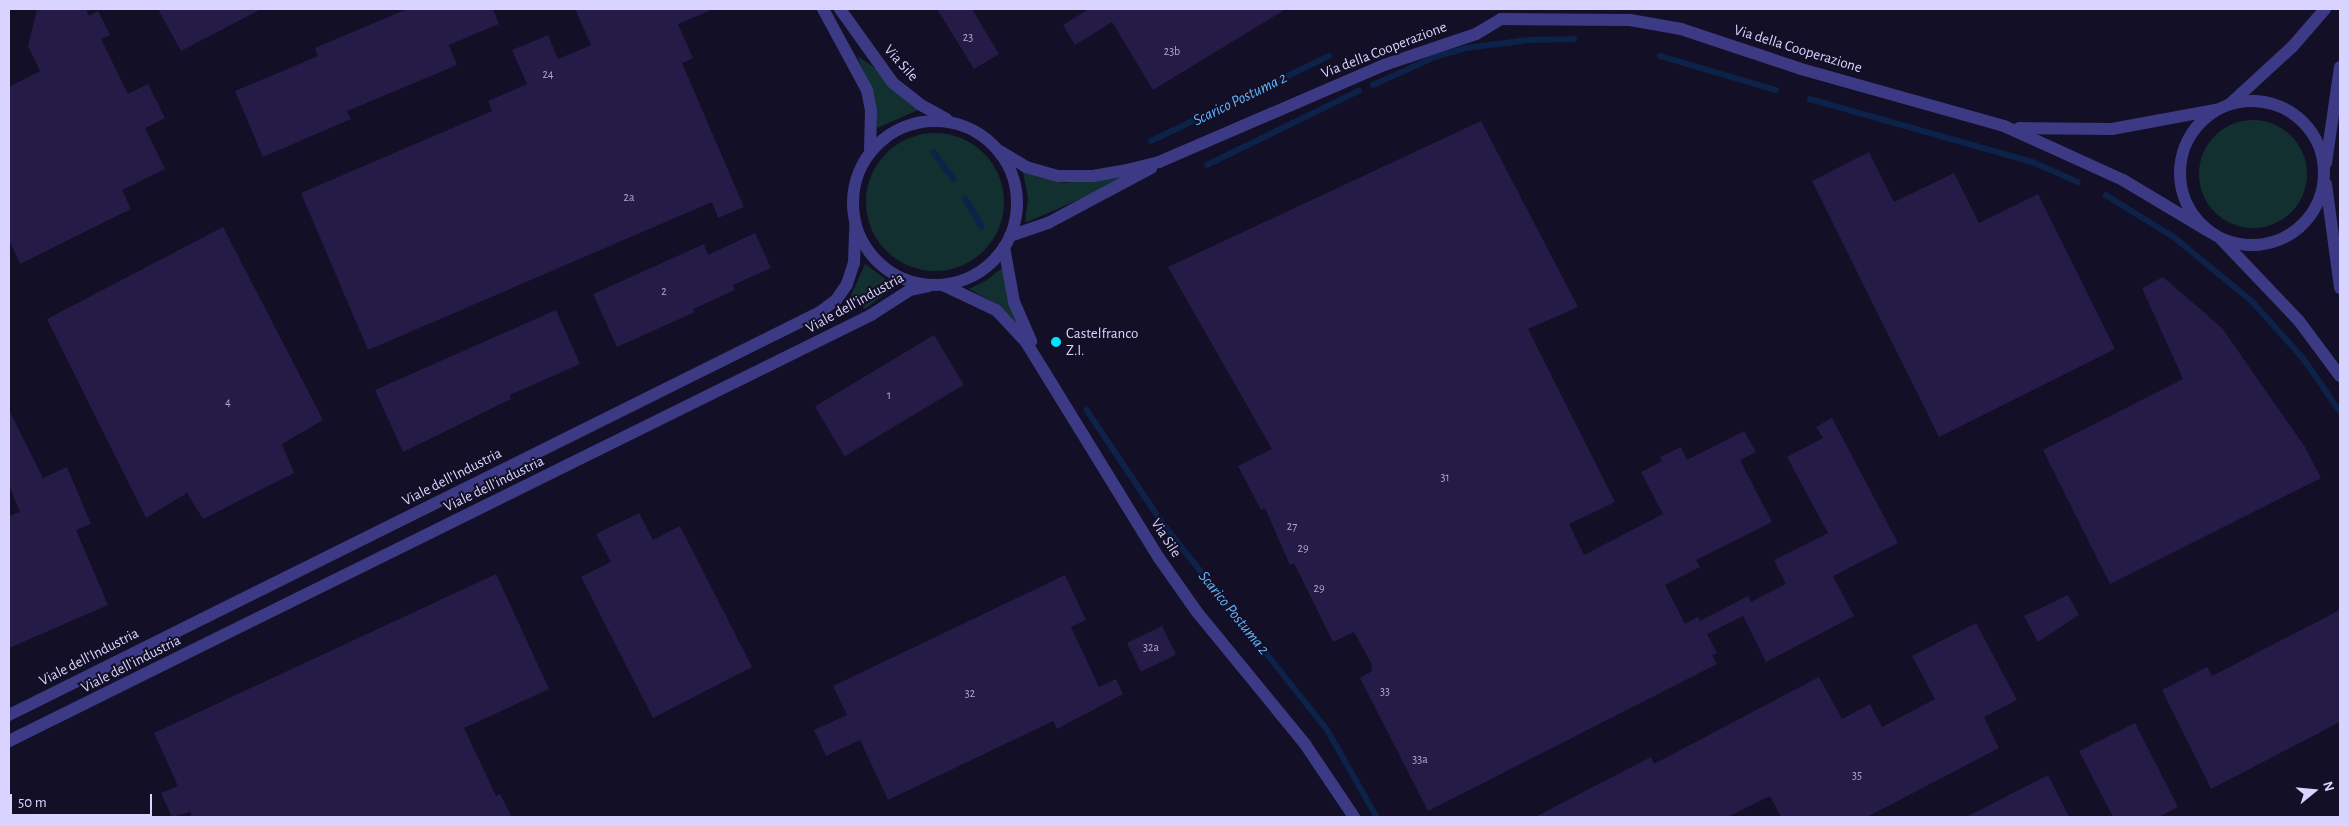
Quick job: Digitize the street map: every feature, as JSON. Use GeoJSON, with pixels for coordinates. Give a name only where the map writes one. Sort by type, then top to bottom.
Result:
{"type":"FeatureCollection","features":[{"type":"Feature","properties":{"kind":"street"},"geometry":{"type":"LineString","coordinates":[[823,9],[867,90],[871,111],[870,152]]}},
{"type":"Feature","properties":{"kind":"street","name":"Via Sile"},"geometry":{"type":"LineString","coordinates":[[840,9],[893,82],[921,105],[953,122]]}},
{"type":"Feature","properties":{"kind":"street"},"geometry":{"type":"LineString","coordinates":[[2326,9],[2294,46],[2225,107],[2194,131],[2182,158],[2180,172],[2185,200],[2216,235],[2246,246],[2284,238],[2313,213],[2324,173],[2340,67]]}},
{"type":"Feature","properties":{"kind":"street","name":"Via della Cooperazione"},"geometry":{"type":"LineString","coordinates":[[1007,242],[1062,216],[1159,162],[1384,65],[1476,34],[1500,14],[1630,20],[1681,29],[1801,69],[2004,126],[2123,180],[2216,235],[2300,321],[2340,376]]}},
{"type":"Feature","properties":{"kind":"street"},"geometry":{"type":"LineString","coordinates":[[2225,107],[2242,102],[2270,103],[2296,116],[2315,138],[2324,173],[2340,288]]}},
{"type":"Feature","properties":{"kind":"street","name":"Via della Cooperazione"},"geometry":{"type":"LineString","coordinates":[[2004,126],[2059,130],[2112,129],[2225,107]]}},
{"type":"Feature","properties":{"kind":"street"},"geometry":{"type":"LineString","coordinates":[[953,122],[978,132],[998,150],[1011,172],[1017,198],[1007,242],[991,264],[974,276],[944,285],[929,286],[904,280],[882,267],[866,248],[855,225],[854,187],[870,152],[889,134],[913,123],[953,122]]}},
{"type":"Feature","properties":{"kind":"street","name":"Via della Cooperazione"},"geometry":{"type":"LineString","coordinates":[[998,150],[1031,169],[1067,177],[1093,176],[1159,162]]}},
{"type":"Feature","properties":{"kind":"street","name":"Viale dell'Industria"},"geometry":{"type":"LineString","coordinates":[[9,715],[820,312],[836,300],[847,284],[855,256],[855,225]]}},
{"type":"Feature","properties":{"kind":"street","name":"Via Sile"},"geometry":{"type":"LineString","coordinates":[[1007,242],[1014,302],[1040,361],[1159,558],[1197,612],[1305,744],[1354,817]]}},
{"type":"Feature","properties":{"kind":"street","name":"Via Sile"},"geometry":{"type":"LineString","coordinates":[[944,285],[996,310],[1040,361]]}},
{"type":"Feature","properties":{"kind":"street","name":"Viale dell'industria"},"geometry":{"type":"LineString","coordinates":[[72,711],[871,315],[910,290],[929,286]]}},
{"type":"Feature","properties":{"kind":"street","name":"Viale dell'Industria"},"geometry":{"type":"LineString","coordinates":[[9,742],[72,711]]}},
{"type":"Feature","properties":{"kind":"green space"},"geometry":{"type":"Polygon","coordinates":[[[857,56],[875,68],[918,110],[877,128],[874,95],[857,56]]]}},
{"type":"Feature","properties":{"kind":"green space"},"geometry":{"type":"Polygon","coordinates":[[[2253,120],[2274,124],[2292,135],[2303,153],[2307,174],[2303,195],[2292,213],[2274,224],[2253,228],[2232,224],[2214,213],[2203,195],[2199,174],[2203,153],[2214,135],[2232,124],[2253,120]]]}},
{"type":"Feature","properties":{"kind":"green space"},"geometry":{"type":"Polygon","coordinates":[[[935,133],[961,138],[984,153],[999,176],[1004,202],[999,228],[984,251],[961,266],[935,271],[909,266],[886,251],[871,228],[866,202],[871,176],[886,153],[909,138],[935,133]]]}},
{"type":"Feature","properties":{"kind":"green space"},"geometry":{"type":"Polygon","coordinates":[[[1134,171],[1101,190],[1025,223],[1028,198],[1023,172],[1064,183],[1134,171]]]}},
{"type":"Feature","properties":{"kind":"green space"},"geometry":{"type":"Polygon","coordinates":[[[865,264],[895,286],[865,309],[851,295],[865,264]]]}},
{"type":"Feature","properties":{"kind":"green space"},"geometry":{"type":"Polygon","coordinates":[[[1003,267],[1007,299],[1018,325],[997,304],[969,289],[987,280],[1003,267]]]}},
{"type":"Feature","properties":{"kind":"building"},"geometry":{"type":"Polygon","coordinates":[[[37,9],[86,9],[89,16],[98,11],[110,35],[101,39],[128,94],[148,84],[165,118],[145,128],[165,169],[122,190],[131,209],[20,264],[9,240],[9,87],[40,71],[28,46],[37,9]]]}},
{"type":"Feature","properties":{"kind":"building"},"geometry":{"type":"Polygon","coordinates":[[[158,9],[261,9],[181,51],[158,9]]]}},
{"type":"Feature","properties":{"kind":"building"},"geometry":{"type":"Polygon","coordinates":[[[407,9],[493,9],[499,24],[449,45],[457,65],[347,111],[351,119],[263,157],[235,91],[318,56],[315,48],[407,9]]]}},
{"type":"Feature","properties":{"kind":"building"},"geometry":{"type":"Polygon","coordinates":[[[575,9],[714,9],[678,24],[693,58],[682,63],[744,207],[718,218],[712,202],[368,350],[301,193],[492,111],[488,101],[527,84],[512,50],[548,35],[558,59],[591,45],[575,9]]]}},
{"type":"Feature","properties":{"kind":"building"},"geometry":{"type":"Polygon","coordinates":[[[937,9],[972,9],[999,54],[974,69],[937,9]]]}},
{"type":"Feature","properties":{"kind":"building"},"geometry":{"type":"Polygon","coordinates":[[[1089,9],[1286,9],[1153,90],[1112,22],[1075,45],[1063,25],[1089,9]]]}},
{"type":"Feature","properties":{"kind":"building"},"geometry":{"type":"Polygon","coordinates":[[[1481,121],[1578,307],[1528,329],[1615,502],[1569,524],[1584,555],[1663,514],[1641,472],[1662,461],[1660,457],[1681,447],[1687,460],[1744,431],[1756,452],[1740,460],[1772,522],[1696,560],[1700,567],[1665,585],[1685,624],[1698,617],[1700,621],[1748,596],[1751,602],[1786,584],[1774,560],[1828,533],[1787,457],[1823,438],[1816,427],[1832,418],[1898,543],[1833,576],[1854,616],[1766,662],[1743,616],[1707,634],[1717,653],[1712,655],[1717,664],[1428,811],[1360,678],[1372,671],[1371,663],[1354,632],[1333,642],[1294,563],[1290,565],[1265,508],[1261,510],[1238,466],[1272,449],[1168,267],[1481,121]]]}},
{"type":"Feature","properties":{"kind":"building"},"geometry":{"type":"Polygon","coordinates":[[[1869,152],[1894,202],[1954,173],[1979,223],[2038,194],[2115,349],[1939,437],[1812,181],[1869,152]]]}},
{"type":"Feature","properties":{"kind":"building"},"geometry":{"type":"Polygon","coordinates":[[[223,227],[323,420],[282,444],[294,473],[203,519],[187,493],[146,518],[47,319],[223,227]]]}},
{"type":"Feature","properties":{"kind":"building"},"geometry":{"type":"Polygon","coordinates":[[[755,233],[771,268],[733,285],[735,290],[693,309],[695,312],[617,347],[593,294],[704,244],[708,255],[755,233]]]}},
{"type":"Feature","properties":{"kind":"building"},"geometry":{"type":"Polygon","coordinates":[[[2163,277],[2222,328],[2305,447],[2321,478],[2110,584],[2043,450],[2183,379],[2142,288],[2163,277]]]}},
{"type":"Feature","properties":{"kind":"building"},"geometry":{"type":"Polygon","coordinates":[[[556,310],[580,364],[510,395],[511,399],[403,452],[375,390],[556,310]]]}},
{"type":"Feature","properties":{"kind":"building"},"geometry":{"type":"Polygon","coordinates":[[[934,335],[964,385],[845,456],[815,407],[934,335]]]}},
{"type":"Feature","properties":{"kind":"building"},"geometry":{"type":"Polygon","coordinates":[[[9,410],[43,478],[67,467],[91,524],[76,530],[108,605],[9,648],[9,516],[20,512],[9,486],[9,410]]]}},
{"type":"Feature","properties":{"kind":"building"},"geometry":{"type":"Polygon","coordinates":[[[639,513],[653,540],[680,526],[752,667],[653,718],[581,577],[611,562],[596,534],[639,513]]]}},
{"type":"Feature","properties":{"kind":"building"},"geometry":{"type":"Polygon","coordinates":[[[496,574],[549,689],[464,728],[496,796],[500,794],[512,817],[192,817],[190,812],[172,817],[161,793],[178,786],[154,733],[496,574]]]}},
{"type":"Feature","properties":{"kind":"building"},"geometry":{"type":"Polygon","coordinates":[[[1065,575],[1086,620],[1071,627],[1099,687],[1116,679],[1123,694],[1057,729],[1053,721],[888,800],[860,740],[826,756],[814,730],[847,715],[833,686],[1065,575]]]}},
{"type":"Feature","properties":{"kind":"building"},"geometry":{"type":"Polygon","coordinates":[[[2068,595],[2079,615],[2038,642],[2024,616],[2068,595]]]}},
{"type":"Feature","properties":{"kind":"building"},"geometry":{"type":"Polygon","coordinates":[[[2340,610],[2340,722],[2211,789],[2162,690],[2207,667],[2212,676],[2340,610]]]}},
{"type":"Feature","properties":{"kind":"building"},"geometry":{"type":"Polygon","coordinates":[[[1976,623],[2017,700],[1984,717],[1999,748],[1867,817],[1781,817],[1770,796],[1728,817],[1535,817],[1651,757],[1654,764],[1819,677],[1842,719],[1870,704],[1882,727],[1935,699],[1912,656],[1976,623]]]}},
{"type":"Feature","properties":{"kind":"building"},"geometry":{"type":"Polygon","coordinates":[[[1162,626],[1176,655],[1141,672],[1127,643],[1162,626]]]}},
{"type":"Feature","properties":{"kind":"building"},"geometry":{"type":"Polygon","coordinates":[[[2135,723],[2178,807],[2159,817],[2113,817],[2079,751],[2135,723]]]}},
{"type":"Feature","properties":{"kind":"building"},"geometry":{"type":"Polygon","coordinates":[[[2048,775],[2069,817],[1966,817],[2048,775]]]}},
{"type":"Feature","properties":{"kind":"waterway"},"geometry":{"type":"LineString","coordinates":[[1373,85],[1435,57],[1466,48],[1529,40],[1574,39]]}},
{"type":"Feature","properties":{"kind":"waterway","name":"Scarico Postuma 2"},"geometry":{"type":"LineString","coordinates":[[1151,141],[1329,56]]}},
{"type":"Feature","properties":{"kind":"waterway"},"geometry":{"type":"LineString","coordinates":[[1660,56],[1776,90]]}},
{"type":"Feature","properties":{"kind":"waterway"},"geometry":{"type":"LineString","coordinates":[[1207,165],[1359,91]]}},
{"type":"Feature","properties":{"kind":"waterway"},"geometry":{"type":"LineString","coordinates":[[1810,99],[2033,162],[2078,182]]}},
{"type":"Feature","properties":{"kind":"waterway"},"geometry":{"type":"LineString","coordinates":[[934,152],[954,180]]}},
{"type":"Feature","properties":{"kind":"waterway"},"geometry":{"type":"LineString","coordinates":[[2106,195],[2174,237],[2253,302],[2303,358],[2340,411]]}},
{"type":"Feature","properties":{"kind":"waterway","name":"Scarico Postuma 2"},"geometry":{"type":"LineString","coordinates":[[965,198],[982,226]]}},
{"type":"Feature","properties":{"kind":"waterway","name":"Scarico Postuma 2"},"geometry":{"type":"LineString","coordinates":[[1087,410],[1164,525],[1327,729],[1377,817]]}},
{"type":"Feature","properties":{"kind":"place","name":"Castelfranco Z.I."},"geometry":{"type":"Point","coordinates":[1056,342]}}]}
